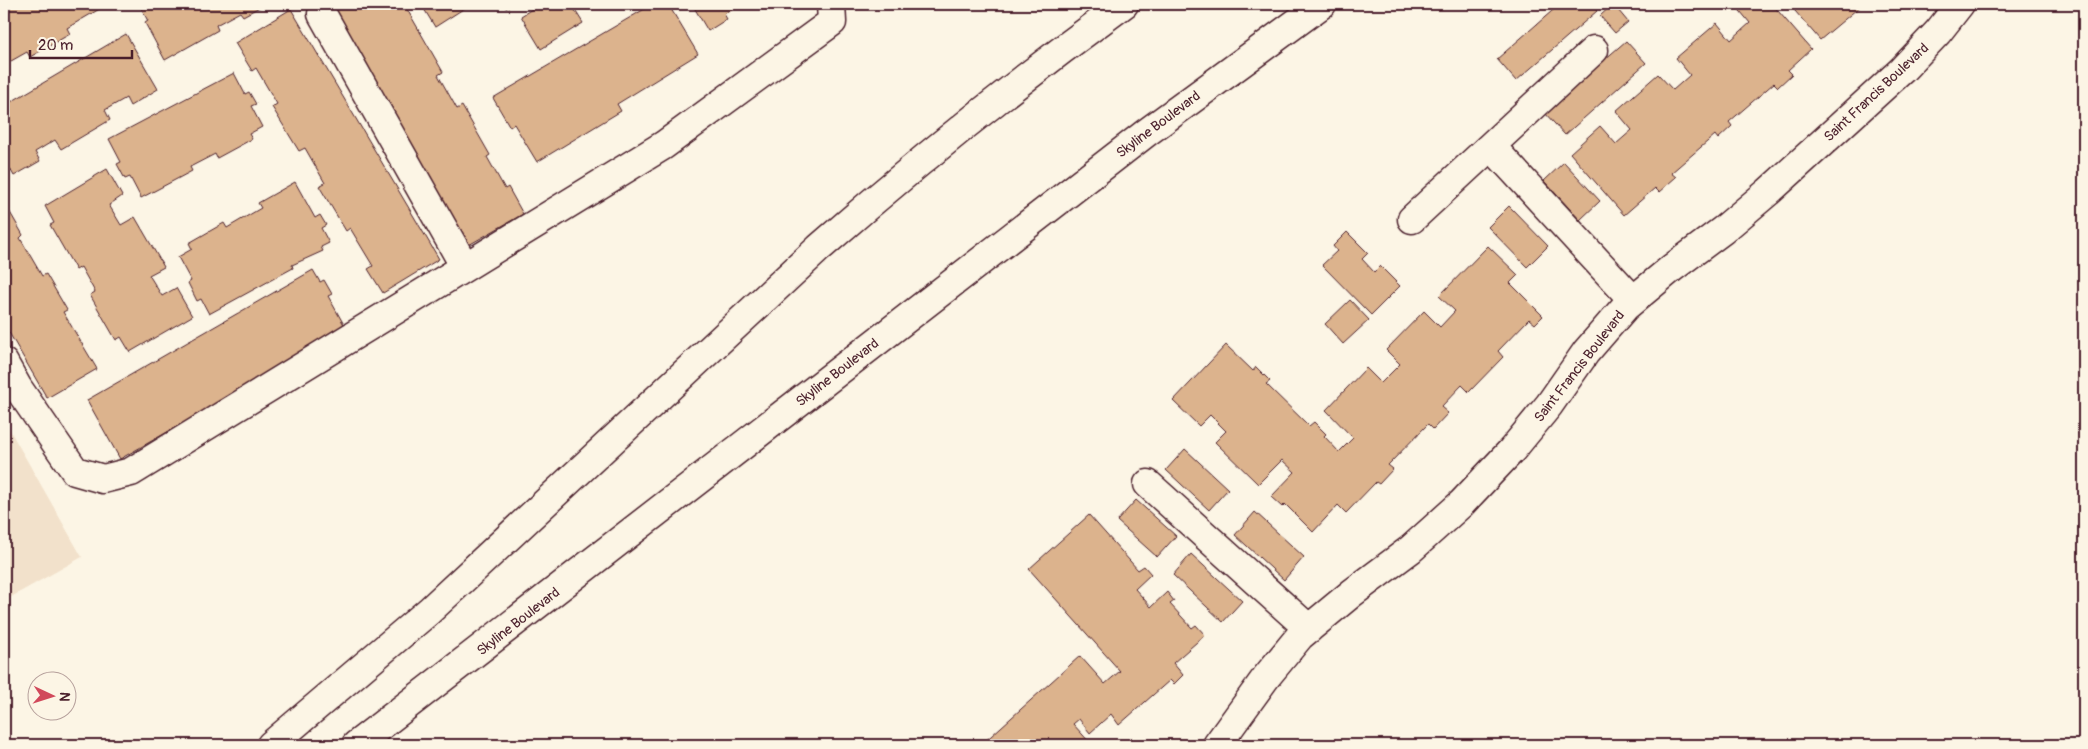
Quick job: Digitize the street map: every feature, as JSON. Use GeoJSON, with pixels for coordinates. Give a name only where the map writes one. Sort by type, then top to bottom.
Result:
{"type":"FeatureCollection","features":[{"type":"Feature","properties":{"kind":"main road"},"geometry":{"type":"LineString","coordinates":[[4,363],[18,388],[75,471],[103,479],[130,472],[664,146],[832,22],[831,4]]}},
{"type":"Feature","properties":{"kind":"main road"},"geometry":{"type":"LineString","coordinates":[[271,745],[429,611],[542,509],[819,248],[1033,70],[1124,4]]}},
{"type":"Feature","properties":{"kind":"main road","name":"Skyline Boulevard"},"geometry":{"type":"LineString","coordinates":[[356,745],[1076,186],[1261,46],[1322,4]]}},
{"type":"Feature","properties":{"kind":"main road","name":"Saint Francis Boulevard"},"geometry":{"type":"LineString","coordinates":[[1217,745],[1267,676],[1300,636],[1411,549],[1461,504],[1512,450],[1549,405],[1586,352],[1633,300],[1723,230],[1768,192],[1902,70],[1938,32],[1960,4]]}},
{"type":"Feature","properties":{"kind":"main road"},"geometry":{"type":"LineString","coordinates":[[322,14],[465,267]]}},
{"type":"Feature","properties":{"kind":"main road"},"geometry":{"type":"LineString","coordinates":[[1412,219],[1594,50]]}},
{"type":"Feature","properties":{"kind":"main road"},"geometry":{"type":"LineString","coordinates":[[1491,146],[1633,300]]}},
{"type":"Feature","properties":{"kind":"main road"},"geometry":{"type":"LineString","coordinates":[[1148,484],[1309,629]]}},
{"type":"Feature","properties":{"kind":"shaded area"},"geometry":{"type":"Polygon","coordinates":[[[4,420],[82,557],[4,601],[4,420]]]}},
{"type":"Feature","properties":{"kind":"building"},"geometry":{"type":"Polygon","coordinates":[[[4,4],[108,4],[67,28],[70,34],[30,57],[27,52],[4,65],[4,4]]]}},
{"type":"Feature","properties":{"kind":"building"},"geometry":{"type":"Polygon","coordinates":[[[139,4],[265,4],[243,16],[240,12],[216,25],[218,30],[165,60],[145,23],[148,21],[139,4]]]}},
{"type":"Feature","properties":{"kind":"building"},"geometry":{"type":"Polygon","coordinates":[[[330,4],[404,4],[443,72],[438,75],[457,109],[462,106],[490,155],[487,157],[505,189],[508,187],[523,214],[467,246],[330,4]]]}},
{"type":"Feature","properties":{"kind":"building"},"geometry":{"type":"Polygon","coordinates":[[[421,4],[471,4],[435,27],[421,4]]]}},
{"type":"Feature","properties":{"kind":"building"},"geometry":{"type":"Polygon","coordinates":[[[503,4],[514,4],[506,8],[503,4]]]}},
{"type":"Feature","properties":{"kind":"building"},"geometry":{"type":"Polygon","coordinates":[[[540,4],[571,4],[583,23],[541,49],[521,16],[540,4]]]}},
{"type":"Feature","properties":{"kind":"building"},"geometry":{"type":"Polygon","coordinates":[[[653,4],[668,4],[698,54],[617,104],[621,111],[537,162],[514,124],[510,127],[493,98],[653,4]]]}},
{"type":"Feature","properties":{"kind":"building"},"geometry":{"type":"Polygon","coordinates":[[[692,4],[740,4],[724,14],[727,19],[708,31],[692,4]]]}},
{"type":"Feature","properties":{"kind":"building"},"geometry":{"type":"Polygon","coordinates":[[[1560,4],[1590,4],[1597,11],[1516,81],[1497,59],[1560,4]]]}},
{"type":"Feature","properties":{"kind":"building"},"geometry":{"type":"Polygon","coordinates":[[[1613,4],[1628,22],[1615,33],[1600,16],[1613,4]]]}},
{"type":"Feature","properties":{"kind":"building"},"geometry":{"type":"Polygon","coordinates":[[[1738,4],[1772,4],[1811,49],[1788,70],[1792,74],[1778,87],[1774,83],[1729,122],[1732,126],[1718,139],[1715,135],[1671,173],[1676,177],[1659,192],[1655,188],[1624,215],[1570,153],[1600,126],[1616,144],[1632,130],[1616,111],[1658,74],[1673,90],[1690,75],[1676,58],[1717,23],[1731,40],[1750,23],[1736,6],[1738,4]]]}},
{"type":"Feature","properties":{"kind":"building"},"geometry":{"type":"Polygon","coordinates":[[[1789,4],[1863,4],[1820,40],[1789,4]]]}},
{"type":"Feature","properties":{"kind":"building"},"geometry":{"type":"Polygon","coordinates":[[[291,9],[439,259],[383,293],[368,269],[373,266],[350,228],[346,231],[319,186],[325,183],[305,148],[299,151],[272,107],[277,104],[256,68],[252,71],[235,43],[291,9]]]}},
{"type":"Feature","properties":{"kind":"building"},"geometry":{"type":"Polygon","coordinates":[[[126,34],[158,89],[130,106],[126,98],[105,110],[110,120],[61,149],[55,140],[35,152],[40,161],[14,176],[4,158],[4,106],[126,34]]]}},
{"type":"Feature","properties":{"kind":"building"},"geometry":{"type":"Polygon","coordinates":[[[1626,41],[1646,63],[1565,135],[1544,112],[1626,41]]]}},
{"type":"Feature","properties":{"kind":"building"},"geometry":{"type":"Polygon","coordinates":[[[234,73],[245,94],[249,92],[256,104],[251,106],[262,127],[249,134],[252,139],[217,158],[215,154],[190,167],[192,171],[141,198],[130,177],[125,179],[117,164],[121,162],[109,139],[234,73]]]}},
{"type":"Feature","properties":{"kind":"building"},"geometry":{"type":"Polygon","coordinates":[[[1564,162],[1600,201],[1580,220],[1544,181],[1564,162]]]}},
{"type":"Feature","properties":{"kind":"building"},"geometry":{"type":"Polygon","coordinates":[[[107,169],[122,196],[109,205],[121,225],[135,217],[164,267],[149,275],[162,296],[176,288],[192,316],[130,352],[121,337],[116,340],[90,295],[95,292],[81,267],[76,270],[50,225],[54,223],[45,206],[107,169]]]}},
{"type":"Feature","properties":{"kind":"building"},"geometry":{"type":"Polygon","coordinates":[[[295,182],[315,218],[320,215],[326,225],[321,228],[329,243],[321,247],[323,251],[292,265],[293,268],[209,314],[201,299],[197,301],[188,283],[191,281],[178,257],[192,249],[189,243],[224,223],[227,228],[261,208],[258,203],[295,182]]]}},
{"type":"Feature","properties":{"kind":"building"},"geometry":{"type":"Polygon","coordinates":[[[4,202],[23,235],[20,238],[42,276],[46,274],[67,310],[63,312],[97,369],[47,398],[4,324],[4,202]]]}},
{"type":"Feature","properties":{"kind":"building"},"geometry":{"type":"Polygon","coordinates":[[[1509,206],[1548,246],[1527,267],[1488,227],[1509,206]]]}},
{"type":"Feature","properties":{"kind":"building"},"geometry":{"type":"Polygon","coordinates":[[[1347,232],[1368,253],[1362,259],[1374,272],[1380,266],[1400,286],[1371,315],[1322,265],[1337,251],[1333,246],[1347,232]]]}},
{"type":"Feature","properties":{"kind":"building"},"geometry":{"type":"Polygon","coordinates":[[[1488,246],[1518,275],[1510,283],[1543,316],[1535,324],[1529,319],[1498,351],[1503,357],[1469,392],[1462,385],[1441,407],[1448,413],[1433,429],[1428,424],[1388,465],[1393,469],[1379,484],[1376,482],[1346,513],[1338,505],[1313,532],[1285,504],[1282,507],[1271,497],[1295,472],[1282,460],[1258,484],[1215,442],[1226,431],[1210,415],[1199,426],[1173,401],[1226,345],[1253,371],[1256,367],[1270,381],[1266,384],[1309,426],[1314,422],[1326,434],[1324,436],[1339,452],[1353,438],[1326,410],[1366,368],[1381,383],[1400,364],[1386,350],[1424,311],[1440,327],[1455,311],[1439,296],[1488,246]]]}},
{"type":"Feature","properties":{"kind":"building"},"geometry":{"type":"Polygon","coordinates":[[[313,270],[320,282],[324,280],[332,294],[328,296],[347,330],[120,459],[87,400],[313,270]]]}},
{"type":"Feature","properties":{"kind":"building"},"geometry":{"type":"Polygon","coordinates":[[[1350,300],[1369,320],[1343,344],[1325,324],[1350,300]]]}},
{"type":"Feature","properties":{"kind":"building"},"geometry":{"type":"Polygon","coordinates":[[[1185,449],[1228,489],[1209,510],[1166,470],[1185,449]]]}},
{"type":"Feature","properties":{"kind":"building"},"geometry":{"type":"Polygon","coordinates":[[[1136,500],[1176,536],[1157,557],[1117,521],[1136,500]]]}},
{"type":"Feature","properties":{"kind":"building"},"geometry":{"type":"Polygon","coordinates":[[[1255,512],[1304,557],[1284,580],[1235,535],[1255,512]]]}},
{"type":"Feature","properties":{"kind":"building"},"geometry":{"type":"Polygon","coordinates":[[[1089,515],[1138,570],[1144,566],[1151,574],[1135,589],[1151,607],[1167,592],[1174,601],[1170,604],[1192,628],[1196,625],[1205,635],[1173,663],[1183,675],[1174,684],[1170,680],[1119,725],[1111,714],[1090,733],[1079,719],[1073,724],[1092,745],[981,745],[1080,656],[1105,684],[1120,671],[1029,569],[1089,515]]]}},
{"type":"Feature","properties":{"kind":"building"},"geometry":{"type":"Polygon","coordinates":[[[1191,554],[1242,601],[1223,622],[1173,575],[1191,554]]]}}]}
